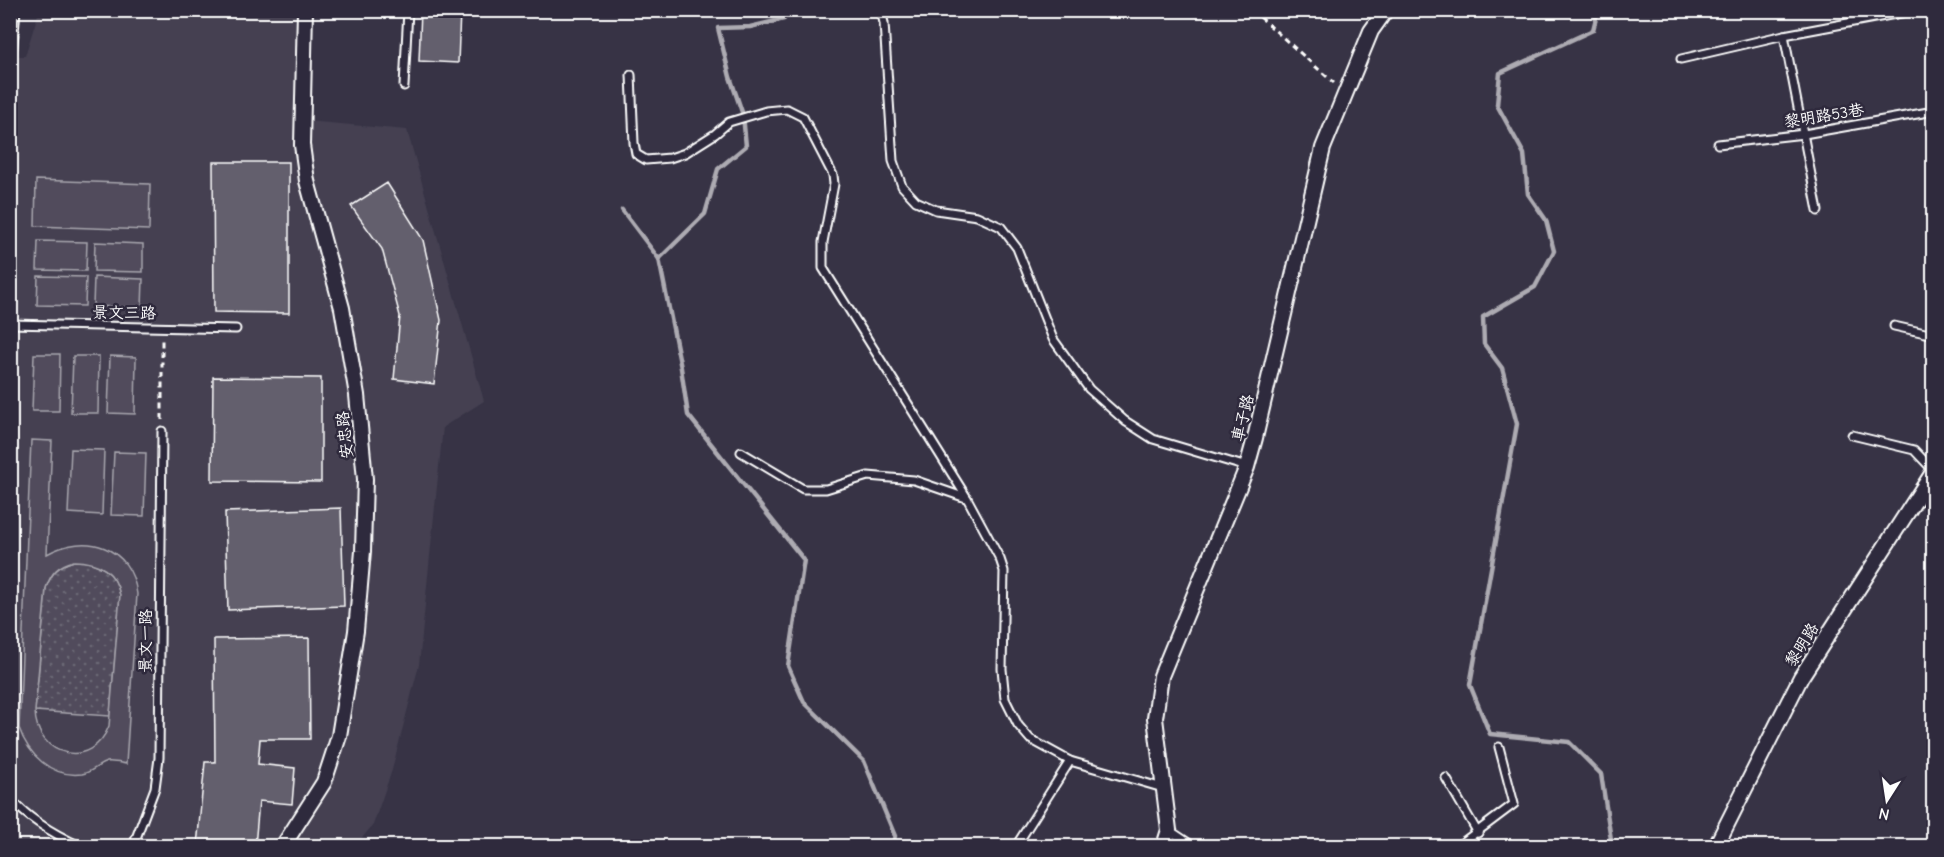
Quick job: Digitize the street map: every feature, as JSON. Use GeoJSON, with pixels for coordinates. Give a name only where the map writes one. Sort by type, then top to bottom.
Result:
{"type":"FeatureCollection","features":[{"type":"Feature","properties":{"kind":"street","name":"安忠路"},"geometry":{"type":"LineString","coordinates":[[283,846],[324,782],[339,736],[356,631],[363,550],[365,479],[356,384],[342,308],[307,181],[302,145],[305,10]]}},
{"type":"Feature","properties":{"kind":"street"},"geometry":{"type":"LineString","coordinates":[[1371,31],[1386,10]]}},
{"type":"Feature","properties":{"kind":"street","name":"車子路"},"geometry":{"type":"LineString","coordinates":[[1164,846],[1169,830],[1155,718],[1161,676],[1247,467],[1256,438],[1323,148],[1371,31]]}},
{"type":"Feature","properties":{"kind":"street","name":"黎明路"},"geometry":{"type":"LineString","coordinates":[[1716,846],[1801,677],[1934,471]]}},
{"type":"Feature","properties":{"kind":"lane"},"geometry":{"type":"LineString","coordinates":[[10,177],[12,56],[16,10]]}},
{"type":"Feature","properties":{"kind":"lane"},"geometry":{"type":"LineString","coordinates":[[404,86],[408,10]]}},
{"type":"Feature","properties":{"kind":"lane"},"geometry":{"type":"LineString","coordinates":[[880,10],[885,23],[893,162],[902,186],[916,201],[936,210],[977,216],[1001,227],[1017,248],[1053,339],[1089,389],[1125,421],[1153,439],[1247,467]]}},
{"type":"Feature","properties":{"kind":"lane","name":"車子路"},"geometry":{"type":"LineString","coordinates":[[1371,31],[1375,10]]}},
{"type":"Feature","properties":{"kind":"lane"},"geometry":{"type":"LineString","coordinates":[[1681,59],[1784,35],[1917,10]]}},
{"type":"Feature","properties":{"kind":"lane"},"geometry":{"type":"LineString","coordinates":[[1784,35],[1818,211]]}},
{"type":"Feature","properties":{"kind":"lane"},"geometry":{"type":"LineString","coordinates":[[631,75],[634,143],[636,154],[646,160],[670,158],[685,153],[729,122],[749,115],[787,109],[803,117],[833,175],[834,184],[823,242],[823,268],[967,498],[1000,559],[1004,571],[1002,669],[1005,699],[1018,724],[1030,739],[1070,761],[1163,788]]}},
{"type":"Feature","properties":{"kind":"lane","name":"黎明路53巷"},"geometry":{"type":"LineString","coordinates":[[1718,144],[1804,134],[1934,111]]}},
{"type":"Feature","properties":{"kind":"lane","name":"景文三路"},"geometry":{"type":"LineString","coordinates":[[10,324],[236,329]]}},
{"type":"Feature","properties":{"kind":"lane"},"geometry":{"type":"LineString","coordinates":[[1894,326],[1934,335]]}},
{"type":"Feature","properties":{"kind":"lane","name":"景文一路"},"geometry":{"type":"LineString","coordinates":[[134,846],[155,788],[159,758],[162,431]]}},
{"type":"Feature","properties":{"kind":"lane"},"geometry":{"type":"LineString","coordinates":[[1852,435],[1914,450],[1934,471]]}},
{"type":"Feature","properties":{"kind":"lane"},"geometry":{"type":"LineString","coordinates":[[741,452],[803,489],[826,489],[868,476],[914,480],[967,498]]}},
{"type":"Feature","properties":{"kind":"lane"},"geometry":{"type":"LineString","coordinates":[[1458,846],[1514,804],[1499,747]]}},
{"type":"Feature","properties":{"kind":"lane"},"geometry":{"type":"LineString","coordinates":[[1016,846],[1070,761]]}},
{"type":"Feature","properties":{"kind":"lane"},"geometry":{"type":"LineString","coordinates":[[1446,778],[1478,832]]}},
{"type":"Feature","properties":{"kind":"lane"},"geometry":{"type":"LineString","coordinates":[[10,798],[18,807],[59,836],[80,846]]}},
{"type":"Feature","properties":{"kind":"lane"},"geometry":{"type":"LineString","coordinates":[[1169,830],[1193,846]]}},
{"type":"Feature","properties":{"kind":"path"},"geometry":{"type":"LineString","coordinates":[[1252,10],[1345,92]]}},
{"type":"Feature","properties":{"kind":"path"},"geometry":{"type":"LineString","coordinates":[[162,328],[162,431]]}},
{"type":"Feature","properties":{"kind":"shaded area"},"geometry":{"type":"Polygon","coordinates":[[[39,11],[295,11],[296,120],[407,130],[484,401],[443,427],[419,665],[392,770],[373,825],[355,846],[11,846],[10,56],[25,56],[39,11]]]}},
{"type":"Feature","properties":{"kind":"shaded area"},"geometry":{"type":"Polygon","coordinates":[[[36,180],[150,184],[149,230],[35,226],[36,180]]]}},
{"type":"Feature","properties":{"kind":"shaded area"},"geometry":{"type":"Polygon","coordinates":[[[38,241],[87,242],[86,271],[37,270],[38,241]]]}},
{"type":"Feature","properties":{"kind":"shaded area"},"geometry":{"type":"Polygon","coordinates":[[[95,242],[143,244],[143,272],[94,271],[95,242]]]}},
{"type":"Feature","properties":{"kind":"shaded area"},"geometry":{"type":"Polygon","coordinates":[[[38,276],[86,277],[85,306],[37,305],[38,276]]]}},
{"type":"Feature","properties":{"kind":"shaded area"},"geometry":{"type":"Polygon","coordinates":[[[94,277],[143,279],[142,308],[93,306],[94,277]]]}},
{"type":"Feature","properties":{"kind":"shaded area"},"geometry":{"type":"Polygon","coordinates":[[[34,354],[60,354],[59,411],[32,411],[34,354]]]}},
{"type":"Feature","properties":{"kind":"shaded area"},"geometry":{"type":"Polygon","coordinates":[[[73,356],[99,356],[98,413],[71,413],[73,356]]]}},
{"type":"Feature","properties":{"kind":"shaded area"},"geometry":{"type":"Polygon","coordinates":[[[110,356],[136,357],[135,414],[108,413],[110,356]]]}},
{"type":"Feature","properties":{"kind":"shaded area"},"geometry":{"type":"Polygon","coordinates":[[[31,440],[52,441],[47,554],[62,547],[77,544],[91,544],[104,548],[116,554],[126,564],[137,594],[126,764],[107,762],[82,774],[60,772],[42,762],[35,755],[28,747],[19,728],[31,440]],[[74,561],[59,567],[50,578],[46,588],[35,711],[38,727],[45,739],[54,748],[66,753],[78,753],[90,749],[101,740],[109,726],[120,595],[118,586],[110,573],[98,565],[74,561]]]}},
{"type":"Feature","properties":{"kind":"shaded area"},"geometry":{"type":"Polygon","coordinates":[[[71,449],[104,450],[102,515],[68,513],[71,449]]]}},
{"type":"Feature","properties":{"kind":"shaded area"},"geometry":{"type":"Polygon","coordinates":[[[114,452],[146,453],[144,516],[111,515],[114,452]]]}},
{"type":"Feature","properties":{"kind":"shaded area"},"geometry":{"type":"Polygon","coordinates":[[[74,561],[98,565],[110,573],[118,586],[120,595],[110,716],[35,711],[46,588],[56,570],[74,561]]]}},
{"type":"Feature","properties":{"kind":"building"},"geometry":{"type":"Polygon","coordinates":[[[421,10],[460,10],[458,63],[419,61],[421,10]]]}},
{"type":"Feature","properties":{"kind":"building"},"geometry":{"type":"Polygon","coordinates":[[[213,162],[289,162],[289,313],[214,312],[213,162]]]}},
{"type":"Feature","properties":{"kind":"building"},"geometry":{"type":"Polygon","coordinates":[[[387,183],[423,240],[441,320],[434,384],[394,379],[400,316],[382,249],[351,206],[387,183]]]}},
{"type":"Feature","properties":{"kind":"building"},"geometry":{"type":"Polygon","coordinates":[[[213,377],[321,378],[321,482],[212,481],[213,377]]]}},
{"type":"Feature","properties":{"kind":"building"},"geometry":{"type":"Polygon","coordinates":[[[341,508],[344,606],[228,610],[225,512],[341,508]]]}},
{"type":"Feature","properties":{"kind":"building"},"geometry":{"type":"Polygon","coordinates":[[[309,638],[310,739],[260,739],[258,764],[295,768],[292,804],[259,801],[255,846],[197,846],[205,762],[215,762],[214,639],[309,638]]]}},
{"type":"Feature","properties":{"kind":"waterway"},"geometry":{"type":"LineString","coordinates":[[785,10],[784,19],[750,27],[718,28],[730,77],[743,115],[746,146],[718,169],[705,214],[659,259],[688,415],[804,560],[788,666],[804,702],[864,761],[895,836],[892,846]]}},
{"type":"Feature","properties":{"kind":"waterway"},"geometry":{"type":"LineString","coordinates":[[1598,10],[1593,30],[1500,73],[1497,105],[1524,154],[1528,194],[1546,220],[1554,251],[1535,287],[1483,317],[1484,344],[1502,368],[1517,424],[1470,685],[1490,734],[1569,742],[1601,774],[1612,846]]}},
{"type":"Feature","properties":{"kind":"waterway"},"geometry":{"type":"LineString","coordinates":[[622,210],[659,259]]}}]}
